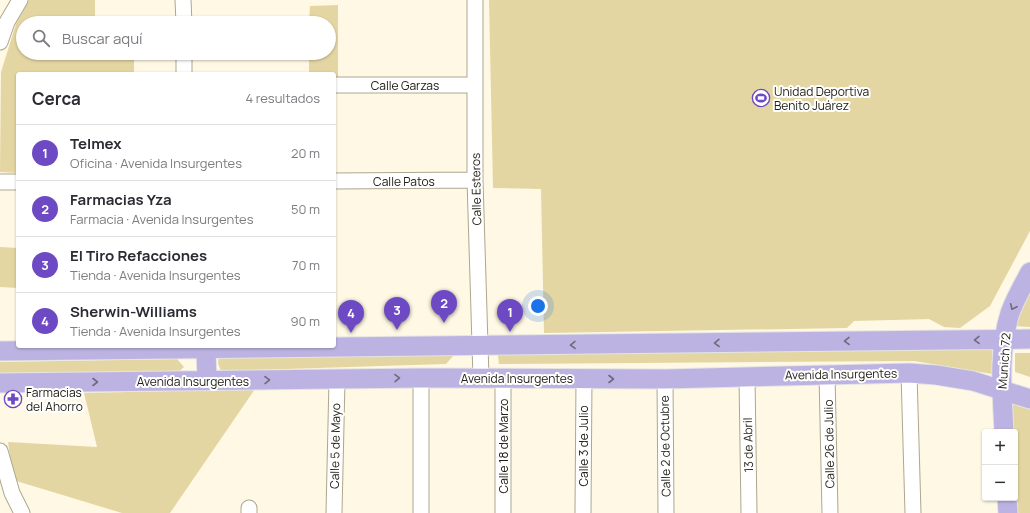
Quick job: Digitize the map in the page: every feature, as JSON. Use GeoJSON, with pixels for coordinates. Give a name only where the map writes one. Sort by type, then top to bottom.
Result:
{"type":"FeatureCollection","features":[{"type":"Feature","properties":{"kind":"main road","name":"Munich 72"},"geometry":{"type":"LineString","coordinates":[[1004,429],[1002,391],[1004,340],[1011,312],[1030,272]]}},
{"type":"Feature","properties":{"kind":"main road"},"geometry":{"type":"LineString","coordinates":[[336,348],[1030,339]]}},
{"type":"Feature","properties":{"kind":"main road"},"geometry":{"type":"LineString","coordinates":[[0,351],[297,348]]}},
{"type":"Feature","properties":{"kind":"main road"},"geometry":{"type":"LineString","coordinates":[[206,349],[207,381]]}},
{"type":"Feature","properties":{"kind":"main road","name":"Avenida Insurgentes"},"geometry":{"type":"LineString","coordinates":[[0,382],[337,380],[421,378],[665,379],[908,373],[958,378],[1030,399]]}},
{"type":"Feature","properties":{"kind":"main road"},"geometry":{"type":"LineString","coordinates":[[1007,501],[1008,513]]}},
{"type":"Feature","properties":{"kind":"street"},"geometry":{"type":"LineString","coordinates":[[0,42],[7,22],[20,0]]}},
{"type":"Feature","properties":{"kind":"street"},"geometry":{"type":"LineString","coordinates":[[183,0],[184,16]]}},
{"type":"Feature","properties":{"kind":"street","name":"Calle Esteros"},"geometry":{"type":"LineString","coordinates":[[475,0],[475,180],[481,378]]}},
{"type":"Feature","properties":{"kind":"street"},"geometry":{"type":"LineString","coordinates":[[184,60],[184,72]]}},
{"type":"Feature","properties":{"kind":"street","name":"Calle Garzas"},"geometry":{"type":"LineString","coordinates":[[336,85],[475,85]]}},
{"type":"Feature","properties":{"kind":"street","name":"Calle Patos"},"geometry":{"type":"LineString","coordinates":[[336,181],[475,180]]}},
{"type":"Feature","properties":{"kind":"street"},"geometry":{"type":"LineString","coordinates":[[0,182],[16,182]]}},
{"type":"Feature","properties":{"kind":"street"},"geometry":{"type":"LineString","coordinates":[[908,373],[913,513]]}},
{"type":"Feature","properties":{"kind":"street","name":"Calle 26 de Julio"},"geometry":{"type":"LineString","coordinates":[[827,374],[830,513]]}},
{"type":"Feature","properties":{"kind":"street","name":"13 de Abril"},"geometry":{"type":"LineString","coordinates":[[747,377],[749,513]]}},
{"type":"Feature","properties":{"kind":"street"},"geometry":{"type":"LineString","coordinates":[[420,513],[421,378]]}},
{"type":"Feature","properties":{"kind":"street","name":"Calle 18 de Marzo"},"geometry":{"type":"LineString","coordinates":[[503,378],[503,513]]}},
{"type":"Feature","properties":{"kind":"street","name":"Calle 3 de Julio"},"geometry":{"type":"LineString","coordinates":[[583,513],[584,379]]}},
{"type":"Feature","properties":{"kind":"street","name":"Calle 2 de Octubre"},"geometry":{"type":"LineString","coordinates":[[665,379],[666,513]]}},
{"type":"Feature","properties":{"kind":"street","name":"Calle 5 de Mayo"},"geometry":{"type":"LineString","coordinates":[[334,513],[337,380]]}},
{"type":"Feature","properties":{"kind":"street"},"geometry":{"type":"LineString","coordinates":[[0,451],[12,493],[22,513]]}},
{"type":"Feature","properties":{"kind":"shaded area"},"geometry":{"type":"Polygon","coordinates":[[[29,0],[95,0],[95,16],[20,16],[29,0]]]}},
{"type":"Feature","properties":{"kind":"shaded area","name":"Unidad Deportiva Benito Juárez"},"geometry":{"type":"Polygon","coordinates":[[[489,0],[1030,0],[1030,231],[990,306],[960,328],[944,327],[929,319],[854,321],[847,328],[544,333],[541,189],[493,188],[489,0]]]}},
{"type":"Feature","properties":{"kind":"shaded area"},"geometry":{"type":"Polygon","coordinates":[[[338,5],[338,78],[336,78],[336,72],[309,72],[309,60],[336,60],[336,16],[309,16],[310,6],[338,5]]]}},
{"type":"Feature","properties":{"kind":"shaded area"},"geometry":{"type":"Polygon","coordinates":[[[16,24],[16,60],[134,60],[134,72],[16,72],[16,173],[0,172],[1,72],[16,24]]]}},
{"type":"Feature","properties":{"kind":"shaded area"},"geometry":{"type":"Polygon","coordinates":[[[0,247],[16,248],[16,288],[0,287],[0,247]]]}},
{"type":"Feature","properties":{"kind":"shaded area"},"geometry":{"type":"Polygon","coordinates":[[[1030,290],[1030,327],[1014,326],[1030,290]]]}},
{"type":"Feature","properties":{"kind":"shaded area"},"geometry":{"type":"Polygon","coordinates":[[[993,347],[992,374],[914,361],[499,364],[498,356],[500,348],[993,347]]]}},
{"type":"Feature","properties":{"kind":"shaded area"},"geometry":{"type":"Polygon","coordinates":[[[1015,353],[1030,353],[1030,377],[1015,372],[1015,353]]]}},
{"type":"Feature","properties":{"kind":"shaded area"},"geometry":{"type":"Polygon","coordinates":[[[219,354],[453,356],[446,364],[221,371],[218,363],[219,354]]]}},
{"type":"Feature","properties":{"kind":"shaded area"},"geometry":{"type":"Polygon","coordinates":[[[177,359],[184,367],[177,373],[0,374],[0,362],[177,359]]]}},
{"type":"Feature","properties":{"kind":"shaded area"},"geometry":{"type":"Polygon","coordinates":[[[255,389],[170,513],[122,513],[13,480],[8,442],[97,447],[84,393],[255,389]]]}},
{"type":"Feature","properties":{"kind":"shaded area"},"geometry":{"type":"Polygon","coordinates":[[[1008,398],[1030,404],[1030,513],[1012,513],[1014,501],[1018,501],[1018,429],[1009,429],[1008,398]]]}},
{"type":"Feature","properties":{"kind":"place","name":"Unidad Deportiva Benito Juárez"},"geometry":{"type":"Point","coordinates":[761,98]}},
{"type":"Feature","properties":{"kind":"place","name":"Farmacias Yza"},"geometry":{"type":"Point","coordinates":[444,323]}},
{"type":"Feature","properties":{"kind":"place","name":"El Tiro Refacciones"},"geometry":{"type":"Point","coordinates":[397,330]}},
{"type":"Feature","properties":{"kind":"place","name":"Telmex"},"geometry":{"type":"Point","coordinates":[510,332]}},
{"type":"Feature","properties":{"kind":"place","name":"Sherwin-Williams"},"geometry":{"type":"Point","coordinates":[351,333]}},
{"type":"Feature","properties":{"kind":"place","name":"Farmacias del Ahorro"},"geometry":{"type":"Point","coordinates":[13,399]}}]}
